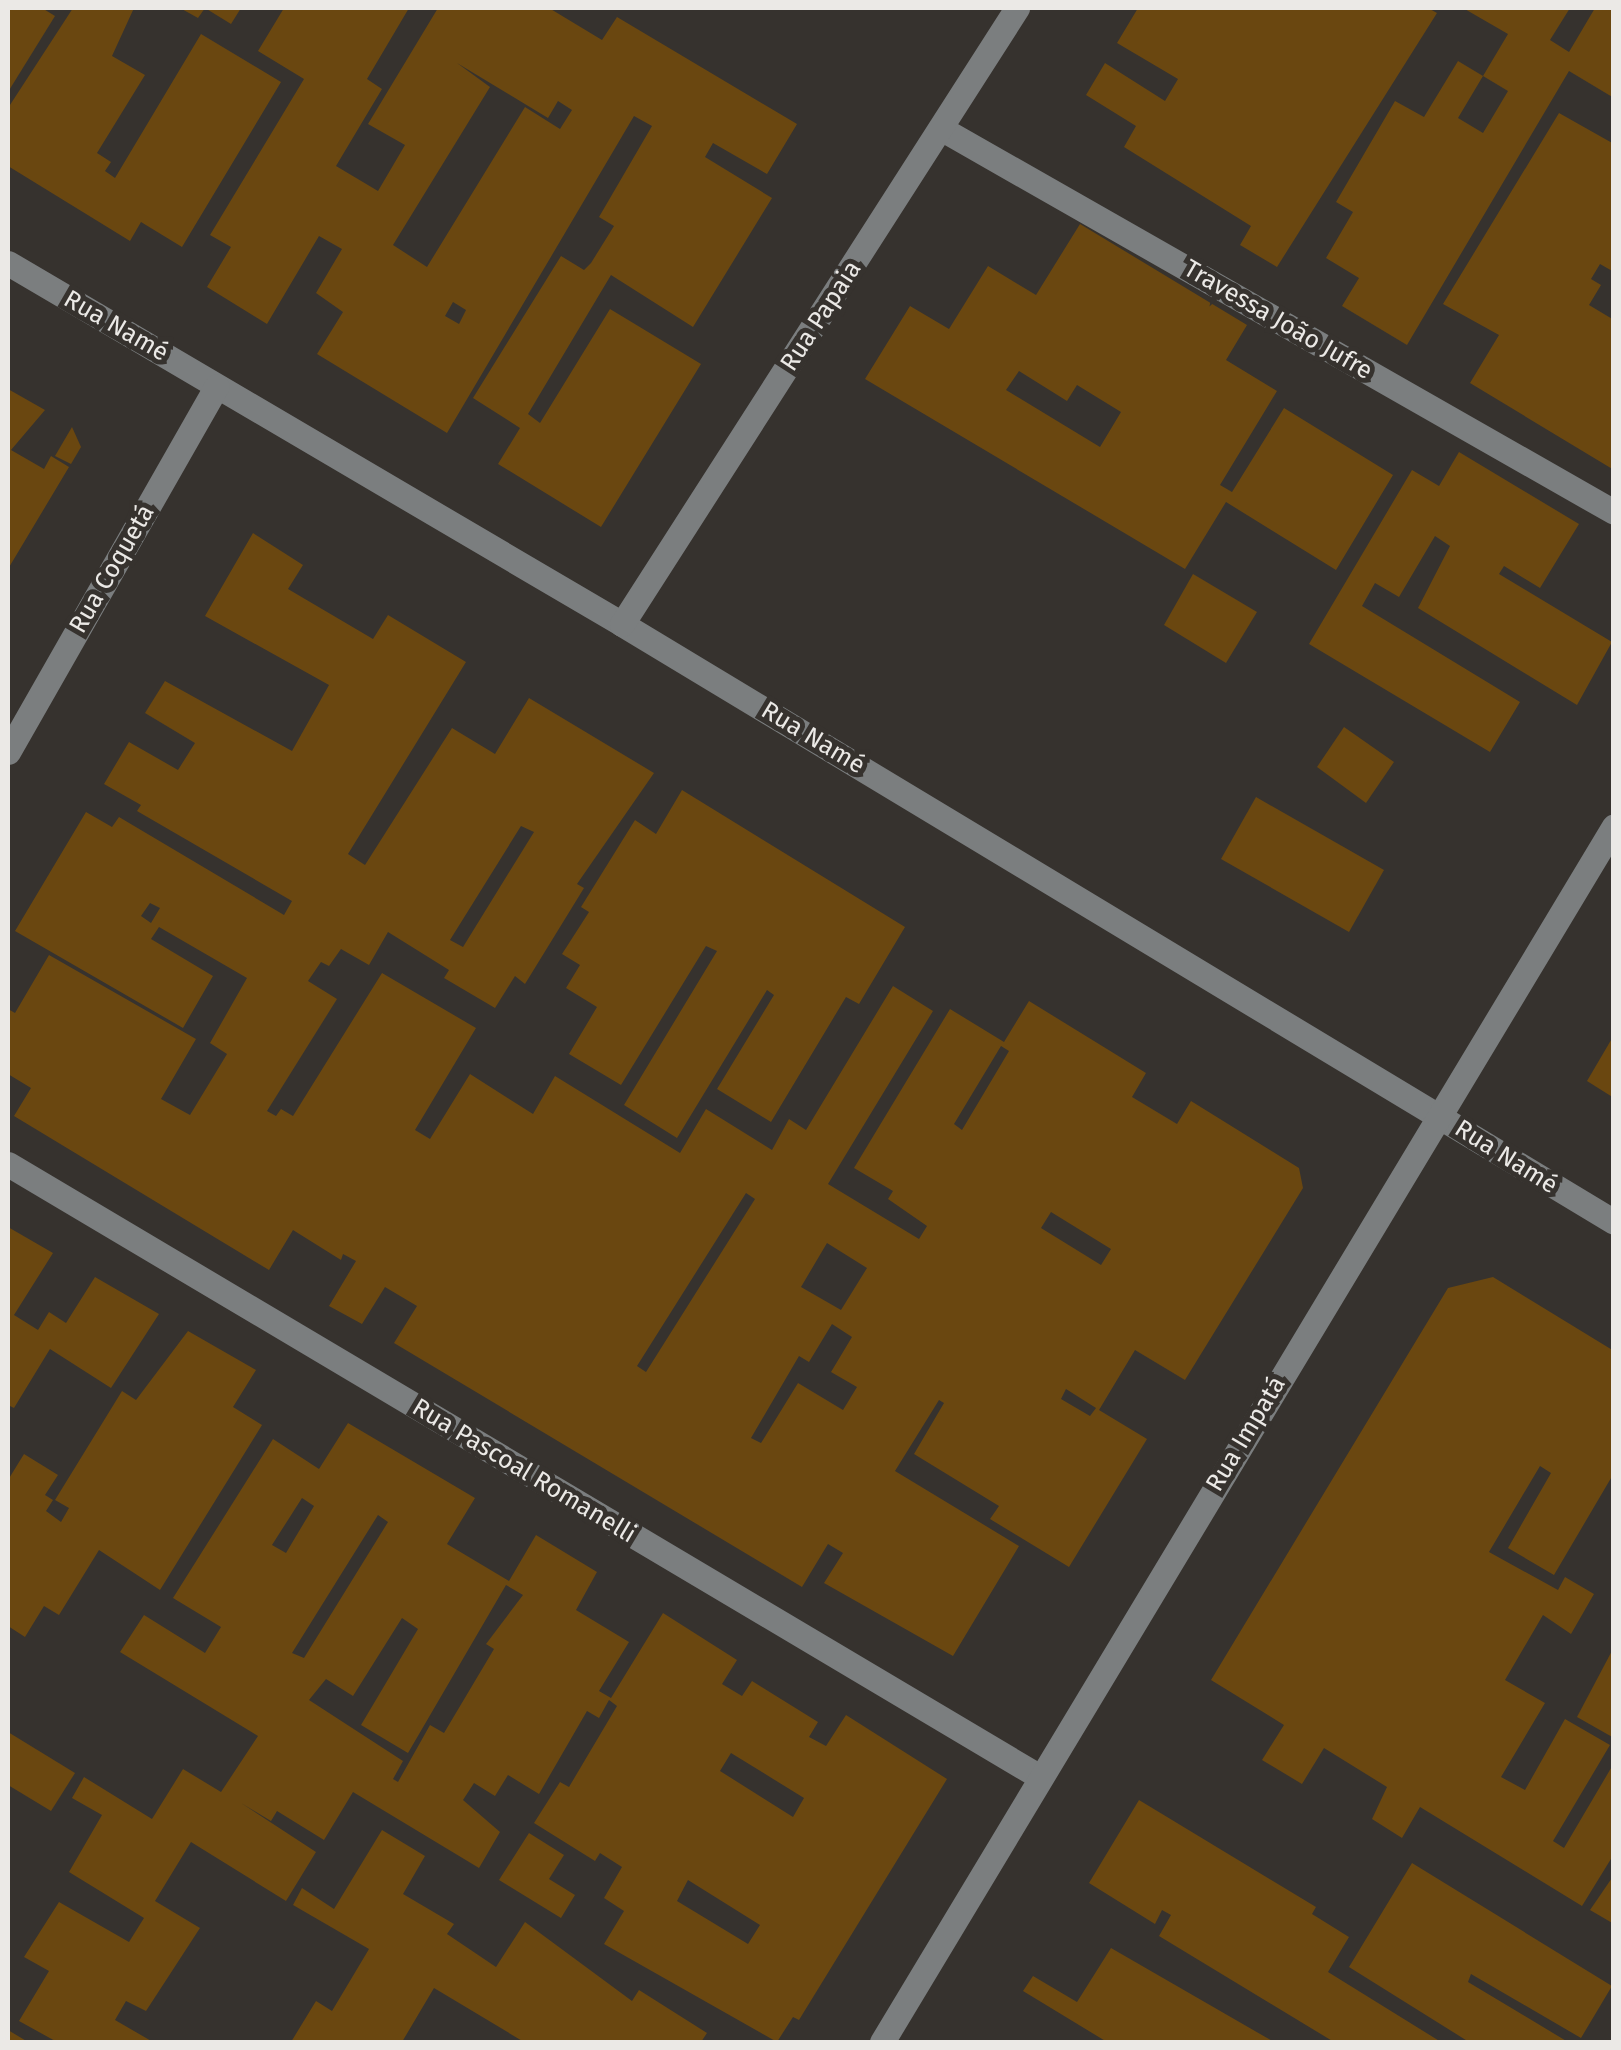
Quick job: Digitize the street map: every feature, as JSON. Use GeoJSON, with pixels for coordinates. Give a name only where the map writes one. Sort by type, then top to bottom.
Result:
{"type":"FeatureCollection","features":[{"type":"Feature","properties":{"kind":"street","name":"Rua Papaia"},"geometry":{"type":"LineString","coordinates":[[622,624],[1018,8]]}},
{"type":"Feature","properties":{"kind":"street","name":"Travessa João Jufre"},"geometry":{"type":"LineString","coordinates":[[942,129],[1614,512]]}},
{"type":"Feature","properties":{"kind":"street","name":"Rua Namé"},"geometry":{"type":"LineString","coordinates":[[8,263],[622,624],[1614,1222]]}},
{"type":"Feature","properties":{"kind":"street","name":"Rua Coquetá"},"geometry":{"type":"LineString","coordinates":[[8,752],[217,386]]}},
{"type":"Feature","properties":{"kind":"street","name":"Rua Impatá"},"geometry":{"type":"LineString","coordinates":[[882,2042],[1614,826]]}},
{"type":"Feature","properties":{"kind":"street","name":"Rua Pascoal Romanelli"},"geometry":{"type":"LineString","coordinates":[[8,1164],[1040,1778]]}},
{"type":"Feature","properties":{"kind":"building"},"geometry":{"type":"Polygon","coordinates":[[[8,8],[42,8],[55,16],[8,92],[8,8]]]}},
{"type":"Feature","properties":{"kind":"building"},"geometry":{"type":"Polygon","coordinates":[[[73,8],[134,8],[112,56],[145,75],[97,153],[111,162],[105,171],[115,178],[201,34],[281,82],[182,247],[141,222],[130,241],[8,166],[8,108],[73,8]]]}},
{"type":"Feature","properties":{"kind":"building"},"geometry":{"type":"Polygon","coordinates":[[[180,8],[205,8],[198,18],[180,8]]]}},
{"type":"Feature","properties":{"kind":"building"},"geometry":{"type":"Polygon","coordinates":[[[205,8],[241,8],[231,24],[205,8]]]}},
{"type":"Feature","properties":{"kind":"building"},"geometry":{"type":"Polygon","coordinates":[[[284,8],[409,8],[367,79],[382,89],[336,166],[378,191],[405,145],[368,124],[438,8],[549,8],[602,40],[617,17],[797,124],[767,174],[713,143],[705,157],[772,198],[693,327],[611,275],[528,414],[540,423],[610,309],[701,364],[601,527],[498,464],[520,428],[473,398],[561,256],[584,270],[591,263],[614,226],[599,217],[652,126],[634,116],[447,433],[317,354],[343,312],[316,293],[342,249],[319,236],[267,324],[207,287],[231,247],[210,235],[304,79],[258,51],[284,8]],[[457,63],[490,87],[393,245],[427,267],[525,107],[560,129],[572,110],[558,101],[548,118],[457,63]],[[453,302],[445,316],[459,324],[466,310],[453,302]]]}},
{"type":"Feature","properties":{"kind":"building"},"geometry":{"type":"Polygon","coordinates":[[[1138,8],[1428,8],[1437,13],[1277,267],[1240,245],[1251,226],[1124,147],[1136,126],[1086,95],[1105,63],[1165,101],[1178,79],[1117,43],[1138,8]]]}},
{"type":"Feature","properties":{"kind":"building"},"geometry":{"type":"Polygon","coordinates":[[[1463,8],[1570,8],[1550,40],[1569,52],[1595,8],[1614,8],[1614,98],[1569,71],[1407,345],[1342,306],[1359,278],[1326,258],[1353,212],[1336,202],[1395,101],[1424,117],[1458,61],[1483,76],[1508,34],[1463,8]],[[1483,76],[1458,118],[1483,133],[1508,91],[1483,76]]]}},
{"type":"Feature","properties":{"kind":"building"},"geometry":{"type":"Polygon","coordinates":[[[1559,113],[1614,144],[1614,272],[1600,264],[1591,279],[1601,285],[1589,305],[1614,320],[1614,470],[1470,383],[1499,335],[1443,304],[1559,113]]]}},
{"type":"Feature","properties":{"kind":"building"},"geometry":{"type":"Polygon","coordinates":[[[1080,224],[1247,325],[1226,360],[1277,391],[1220,485],[1232,492],[1284,408],[1393,475],[1336,570],[1226,502],[1185,569],[865,379],[910,306],[949,329],[988,266],[1036,295],[1080,224]],[[1019,371],[1006,390],[1100,447],[1121,412],[1077,385],[1067,401],[1019,371]]]}},
{"type":"Feature","properties":{"kind":"building"},"geometry":{"type":"Polygon","coordinates":[[[8,389],[45,410],[11,450],[44,469],[51,456],[69,467],[8,569],[8,389]]]}},
{"type":"Feature","properties":{"kind":"building"},"geometry":{"type":"Polygon","coordinates":[[[72,427],[81,447],[71,464],[55,456],[72,427]]]}},
{"type":"Feature","properties":{"kind":"building"},"geometry":{"type":"Polygon","coordinates":[[[1459,452],[1579,524],[1540,588],[1504,566],[1499,574],[1612,642],[1577,705],[1418,608],[1450,546],[1435,536],[1399,597],[1375,583],[1362,606],[1520,702],[1490,752],[1309,644],[1412,470],[1439,486],[1459,452]]]}},
{"type":"Feature","properties":{"kind":"building"},"geometry":{"type":"Polygon","coordinates":[[[253,533],[303,565],[288,589],[373,639],[388,615],[466,662],[348,854],[365,865],[452,728],[495,754],[529,698],[654,773],[577,884],[584,888],[525,984],[515,976],[495,1008],[444,978],[449,970],[388,932],[369,965],[341,949],[329,966],[321,962],[308,981],[337,999],[267,1111],[276,1116],[281,1109],[293,1116],[382,973],[476,1028],[415,1130],[430,1139],[470,1074],[533,1114],[555,1076],[680,1153],[706,1109],[772,1150],[789,1119],[806,1130],[893,986],[933,1011],[828,1184],[919,1239],[927,1226],[888,1199],[893,1191],[854,1168],[950,1009],[1004,1042],[1029,1001],[1146,1073],[1132,1097],[1177,1124],[1191,1101],[1299,1168],[1303,1188],[1185,1380],[1135,1350],[1099,1410],[1147,1439],[1069,1567],[990,1519],[999,1506],[914,1454],[944,1403],[939,1400],[895,1471],[1019,1546],[953,1656],[824,1583],[843,1553],[828,1544],[802,1587],[394,1343],[417,1306],[385,1287],[362,1324],[329,1306],[356,1261],[343,1254],[341,1260],[293,1230],[269,1270],[14,1116],[31,1088],[8,1074],[8,1009],[15,1013],[49,955],[196,1039],[161,1099],[190,1115],[227,1054],[210,1043],[247,978],[159,927],[151,939],[213,976],[183,1028],[15,931],[86,812],[112,827],[119,817],[284,915],[292,901],[137,811],[141,805],[104,784],[129,742],[178,770],[195,743],[145,713],[165,681],[292,751],[329,685],[205,616],[253,533]],[[521,826],[450,940],[463,947],[534,832],[521,826]],[[150,903],[141,916],[151,923],[160,908],[150,903]],[[1001,1046],[954,1124],[962,1130],[1009,1051],[1001,1046]],[[746,1193],[637,1366],[646,1372],[755,1199],[746,1193]],[[1051,1212],[1041,1228],[1101,1265],[1111,1249],[1051,1212]],[[827,1243],[801,1287],[841,1310],[867,1268],[827,1243]],[[832,1324],[809,1362],[799,1356],[751,1438],[761,1443],[798,1383],[843,1410],[857,1387],[831,1372],[852,1337],[832,1324]],[[1066,1389],[1061,1399],[1090,1416],[1096,1408],[1066,1389]]]}},
{"type":"Feature","properties":{"kind":"building"},"geometry":{"type":"Polygon","coordinates":[[[1193,574],[1257,612],[1226,663],[1164,625],[1193,574]]]}},
{"type":"Feature","properties":{"kind":"building"},"geometry":{"type":"Polygon","coordinates":[[[1344,727],[1394,762],[1366,803],[1317,767],[1344,727]]]}},
{"type":"Feature","properties":{"kind":"building"},"geometry":{"type":"Polygon","coordinates":[[[682,790],[905,927],[859,1004],[846,997],[771,1122],[717,1089],[774,995],[767,990],[677,1138],[624,1105],[717,951],[706,946],[621,1085],[569,1054],[597,1007],[566,988],[580,965],[562,954],[589,912],[581,907],[635,820],[656,834],[682,790]]]}},
{"type":"Feature","properties":{"kind":"building"},"geometry":{"type":"Polygon","coordinates":[[[1256,797],[1384,870],[1349,932],[1221,859],[1256,797]]]}},
{"type":"Feature","properties":{"kind":"building"},"geometry":{"type":"Polygon","coordinates":[[[1614,1035],[1614,1098],[1587,1081],[1614,1035]]]}},
{"type":"Feature","properties":{"kind":"building"},"geometry":{"type":"Polygon","coordinates":[[[8,1227],[53,1253],[14,1315],[38,1330],[49,1312],[66,1323],[95,1277],[159,1314],[111,1388],[50,1349],[14,1408],[8,1405],[8,1227]]]}},
{"type":"Feature","properties":{"kind":"building"},"geometry":{"type":"Polygon","coordinates":[[[1493,1277],[1614,1351],[1614,1473],[1554,1575],[1508,1548],[1551,1473],[1540,1466],[1489,1552],[1558,1590],[1565,1577],[1594,1594],[1571,1634],[1543,1615],[1505,1680],[1545,1703],[1501,1777],[1525,1790],[1565,1719],[1610,1745],[1553,1841],[1564,1848],[1614,1763],[1614,1854],[1582,1906],[1420,1807],[1402,1838],[1372,1819],[1387,1787],[1324,1748],[1302,1784],[1262,1760],[1284,1725],[1211,1680],[1448,1288],[1493,1277]]]}},
{"type":"Feature","properties":{"kind":"building"},"geometry":{"type":"Polygon","coordinates":[[[188,1331],[256,1370],[233,1407],[262,1425],[160,1590],[99,1550],[59,1615],[44,1606],[25,1637],[8,1626],[8,1480],[24,1454],[58,1475],[45,1495],[53,1500],[46,1511],[61,1522],[69,1508],[55,1500],[122,1391],[136,1400],[188,1331]]]}},
{"type":"Feature","properties":{"kind":"building"},"geometry":{"type":"Polygon","coordinates":[[[348,1423],[475,1498],[447,1544],[509,1581],[536,1535],[597,1572],[576,1610],[629,1642],[599,1691],[611,1698],[663,1613],[737,1660],[722,1684],[742,1696],[752,1681],[818,1722],[809,1737],[826,1746],[846,1715],[947,1779],[799,2020],[793,2017],[777,2042],[604,1944],[624,1911],[604,1898],[622,1867],[600,1853],[595,1861],[534,1823],[560,1782],[569,1787],[617,1706],[609,1700],[599,1718],[587,1711],[539,1794],[508,1775],[495,1796],[474,1783],[463,1800],[500,1832],[479,1868],[353,1792],[324,1840],[277,1811],[271,1821],[241,1803],[316,1852],[286,1901],[191,1842],[155,1901],[200,1928],[146,2011],[126,2001],[115,2020],[153,2042],[57,2042],[19,2021],[49,1971],[24,1957],[59,1902],[129,1942],[144,1918],[69,1872],[102,1815],[72,1798],[84,1777],[152,1819],[183,1769],[221,1792],[258,1736],[120,1652],[144,1615],[205,1653],[221,1627],[173,1598],[273,1439],[319,1469],[348,1423]],[[302,1498],[272,1545],[286,1553],[314,1506],[302,1498]],[[378,1515],[292,1653],[304,1658],[388,1522],[378,1515]],[[506,1585],[408,1753],[361,1725],[418,1629],[402,1618],[353,1696],[326,1679],[309,1700],[403,1761],[393,1779],[398,1782],[430,1725],[444,1733],[494,1649],[486,1644],[523,1595],[506,1585]],[[731,1753],[720,1771],[793,1817],[804,1798],[731,1753]],[[688,1880],[677,1901],[748,1944],[760,1925],[688,1880]]]}},
{"type":"Feature","properties":{"kind":"building"},"geometry":{"type":"Polygon","coordinates":[[[1614,1647],[1614,1738],[1577,1717],[1614,1647]]]}},
{"type":"Feature","properties":{"kind":"building"},"geometry":{"type":"Polygon","coordinates":[[[8,1732],[75,1773],[51,1811],[8,1785],[8,1732]]]}},
{"type":"Feature","properties":{"kind":"building"},"geometry":{"type":"Polygon","coordinates":[[[1139,1800],[1316,1907],[1312,1914],[1349,1937],[1328,1972],[1441,2042],[1334,2042],[1159,1936],[1171,1915],[1162,1910],[1155,1924],[1089,1883],[1139,1800]]]}},
{"type":"Feature","properties":{"kind":"building"},"geometry":{"type":"Polygon","coordinates":[[[382,1830],[425,1856],[403,1894],[454,1924],[447,1934],[496,1967],[525,1922],[632,2001],[639,1990],[707,2033],[701,2042],[524,2042],[434,1988],[402,2042],[291,2042],[316,2001],[332,2011],[369,1949],[293,1905],[302,1888],[334,1909],[382,1830]]]}},
{"type":"Feature","properties":{"kind":"building"},"geometry":{"type":"Polygon","coordinates":[[[529,1833],[564,1855],[549,1879],[575,1895],[561,1918],[499,1880],[529,1833]]]}},
{"type":"Feature","properties":{"kind":"building"},"geometry":{"type":"Polygon","coordinates":[[[1412,1863],[1612,1986],[1581,2038],[1471,1974],[1468,1982],[1568,2042],[1469,2042],[1349,1967],[1412,1863]]]}},
{"type":"Feature","properties":{"kind":"building"},"geometry":{"type":"Polygon","coordinates":[[[1614,1875],[1614,1924],[1590,1910],[1614,1875]]]}},
{"type":"Feature","properties":{"kind":"building"},"geometry":{"type":"Polygon","coordinates":[[[1111,1948],[1274,2042],[1107,2042],[1023,1991],[1033,1976],[1077,2002],[1111,1948]]]}},
{"type":"Feature","properties":{"kind":"building"},"geometry":{"type":"Polygon","coordinates":[[[8,2030],[28,2042],[8,2042],[8,2030]]]}}]}
